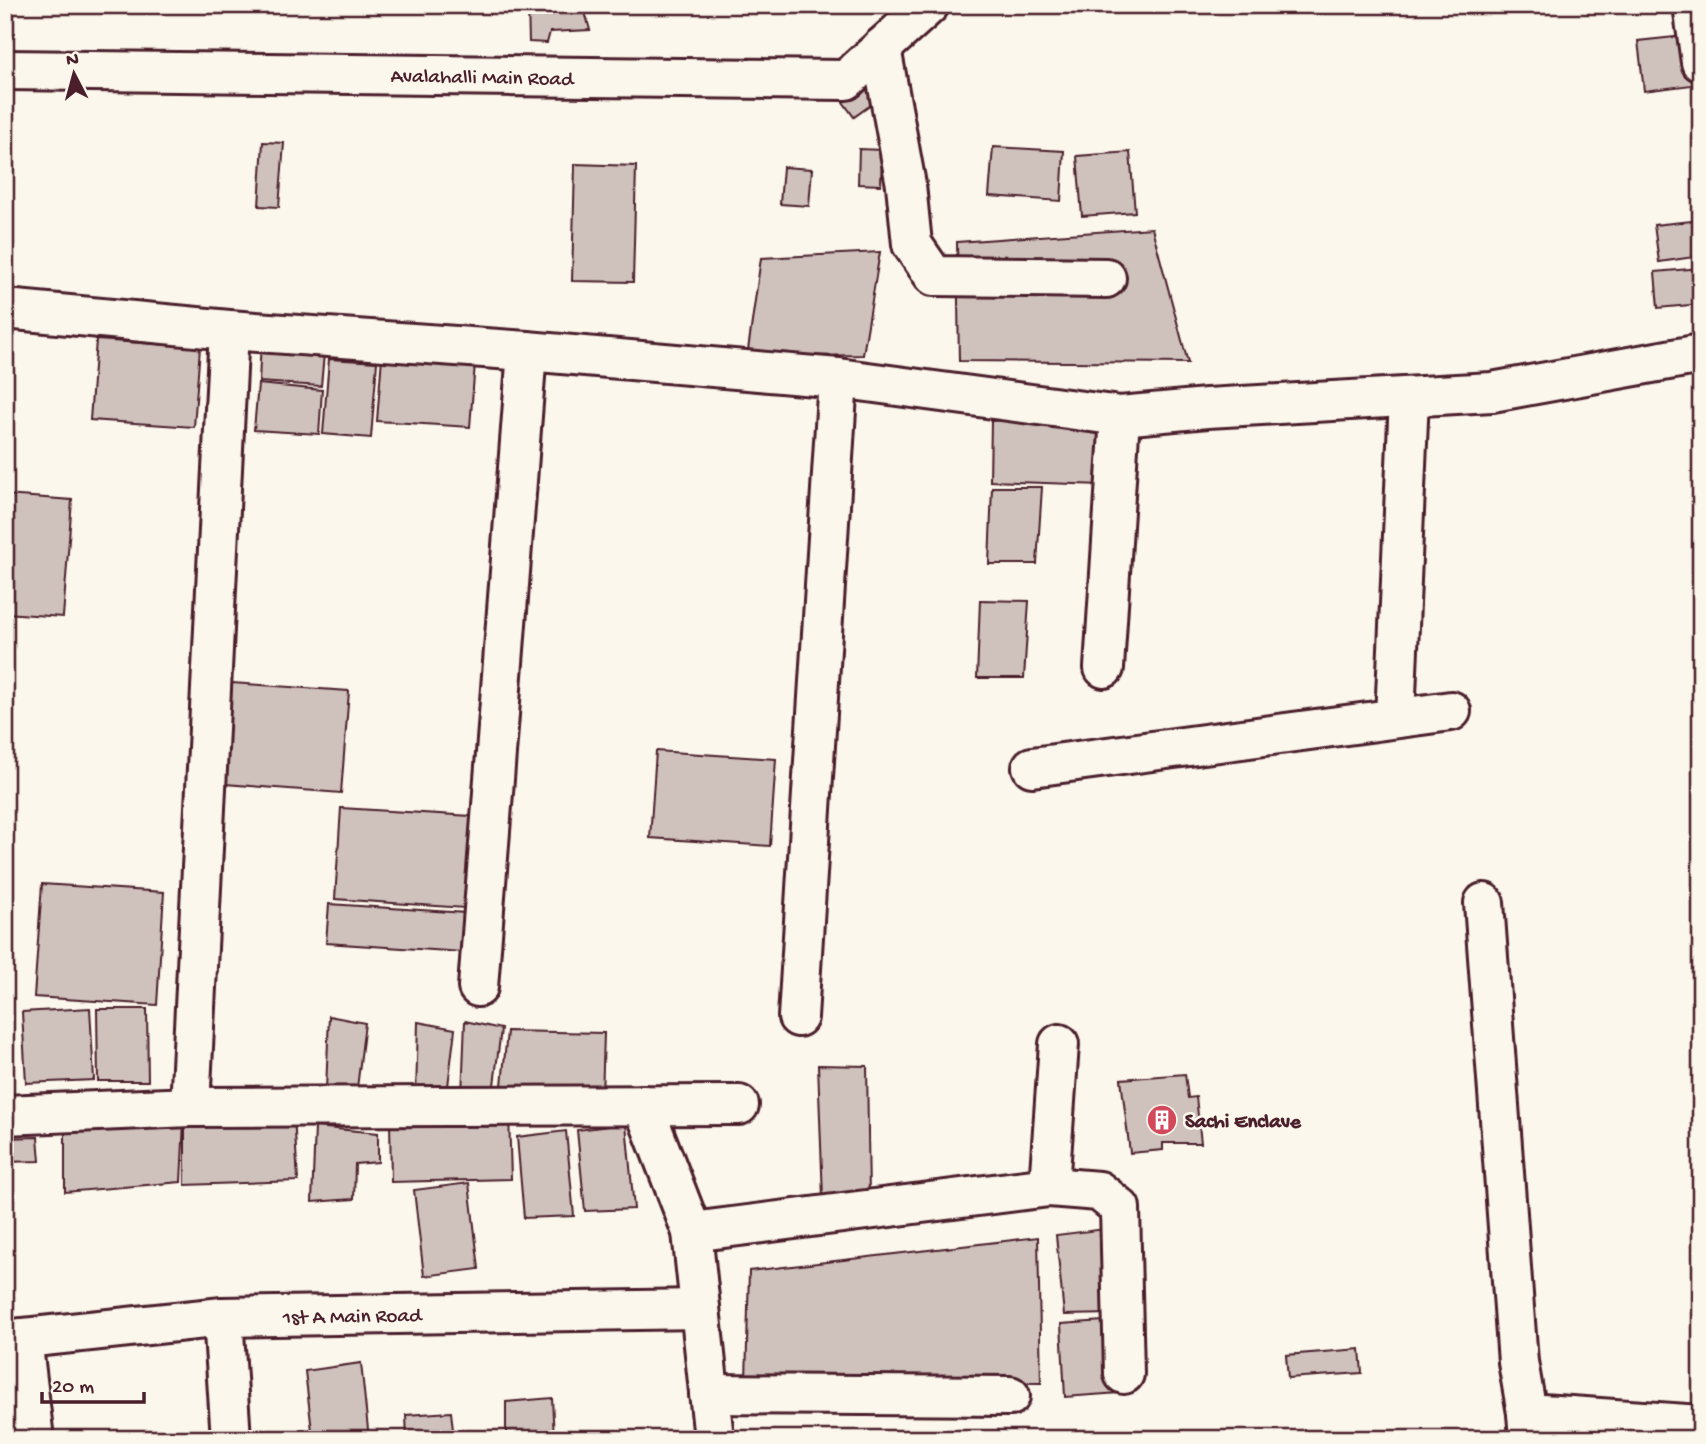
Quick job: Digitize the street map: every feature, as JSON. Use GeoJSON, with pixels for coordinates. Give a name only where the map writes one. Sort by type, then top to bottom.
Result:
{"type":"FeatureCollection","features":[{"type":"Feature","properties":{"kind":"street","name":"Avalahalli Main Road"},"geometry":{"type":"LineString","coordinates":[[5,71],[846,80],[929,5]]}},
{"type":"Feature","properties":{"kind":"street"},"geometry":{"type":"LineString","coordinates":[[1693,5],[1701,62]]}},
{"type":"Feature","properties":{"kind":"street"},"geometry":{"type":"LineString","coordinates":[[880,48],[906,185],[912,244],[934,276],[1105,278]]}},
{"type":"Feature","properties":{"kind":"street"},"geometry":{"type":"LineString","coordinates":[[5,309],[229,330],[527,351],[838,378],[1120,416],[1207,408],[1492,392],[1701,354]]}},
{"type":"Feature","properties":{"kind":"street"},"geometry":{"type":"LineString","coordinates":[[190,1107],[229,330]]}},
{"type":"Feature","properties":{"kind":"street"},"geometry":{"type":"LineString","coordinates":[[478,987],[527,351]]}},
{"type":"Feature","properties":{"kind":"street"},"geometry":{"type":"LineString","coordinates":[[798,1017],[838,378]]}},
{"type":"Feature","properties":{"kind":"street"},"geometry":{"type":"LineString","coordinates":[[1395,718],[1409,397]]}},
{"type":"Feature","properties":{"kind":"street"},"geometry":{"type":"LineString","coordinates":[[1104,668],[1120,416]]}},
{"type":"Feature","properties":{"kind":"street"},"geometry":{"type":"LineString","coordinates":[[1032,767],[1451,711]]}},
{"type":"Feature","properties":{"kind":"street"},"geometry":{"type":"LineString","coordinates":[[1484,903],[1518,1362],[1528,1426],[1701,1425]]}},
{"type":"Feature","properties":{"kind":"street"},"geometry":{"type":"LineString","coordinates":[[1049,1187],[1059,1044]]}},
{"type":"Feature","properties":{"kind":"street"},"geometry":{"type":"LineString","coordinates":[[643,1105],[692,1232],[714,1439]]}},
{"type":"Feature","properties":{"kind":"street"},"geometry":{"type":"LineString","coordinates":[[5,1115],[190,1107],[738,1105]]}},
{"type":"Feature","properties":{"kind":"street"},"geometry":{"type":"LineString","coordinates":[[692,1232],[1049,1187],[1098,1191],[1120,1208],[1124,1374]]}},
{"type":"Feature","properties":{"kind":"street","name":"1st A Main Road"},"geometry":{"type":"LineString","coordinates":[[13,1339],[223,1317],[700,1309]]}},
{"type":"Feature","properties":{"kind":"street"},"geometry":{"type":"LineString","coordinates":[[223,1317],[231,1439]]}},
{"type":"Feature","properties":{"kind":"street"},"geometry":{"type":"LineString","coordinates":[[13,1339],[34,1439]]}},
{"type":"Feature","properties":{"kind":"street"},"geometry":{"type":"LineString","coordinates":[[709,1394],[1010,1396]]}},
{"type":"Feature","properties":{"kind":"building"},"geometry":{"type":"Polygon","coordinates":[[[528,5],[583,5],[590,30],[550,32],[547,43],[529,42],[528,5]]]}},
{"type":"Feature","properties":{"kind":"building"},"geometry":{"type":"Polygon","coordinates":[[[1693,35],[1700,84],[1644,91],[1638,41],[1693,35]]]}},
{"type":"Feature","properties":{"kind":"building"},"geometry":{"type":"Polygon","coordinates":[[[873,69],[889,92],[854,117],[838,95],[873,69]]]}},
{"type":"Feature","properties":{"kind":"building"},"geometry":{"type":"Polygon","coordinates":[[[263,142],[284,143],[279,207],[259,206],[263,142]]]}},
{"type":"Feature","properties":{"kind":"building"},"geometry":{"type":"Polygon","coordinates":[[[993,147],[1064,151],[1061,201],[989,196],[993,147]]]}},
{"type":"Feature","properties":{"kind":"building"},"geometry":{"type":"Polygon","coordinates":[[[859,149],[882,150],[881,185],[858,184],[859,149]]]}},
{"type":"Feature","properties":{"kind":"building"},"geometry":{"type":"Polygon","coordinates":[[[1130,152],[1135,212],[1082,216],[1077,156],[1130,152]]]}},
{"type":"Feature","properties":{"kind":"building"},"geometry":{"type":"Polygon","coordinates":[[[575,164],[636,166],[633,282],[572,281],[575,164]]]}},
{"type":"Feature","properties":{"kind":"building"},"geometry":{"type":"Polygon","coordinates":[[[783,167],[812,169],[809,206],[780,204],[783,167]]]}},
{"type":"Feature","properties":{"kind":"building"},"geometry":{"type":"Polygon","coordinates":[[[1701,220],[1701,256],[1659,262],[1654,225],[1701,220]]]}},
{"type":"Feature","properties":{"kind":"building"},"geometry":{"type":"Polygon","coordinates":[[[1152,228],[1188,363],[959,361],[957,242],[1152,228]]]}},
{"type":"Feature","properties":{"kind":"building"},"geometry":{"type":"Polygon","coordinates":[[[880,252],[863,355],[747,357],[761,258],[880,252]]]}},
{"type":"Feature","properties":{"kind":"building"},"geometry":{"type":"Polygon","coordinates":[[[1701,268],[1701,304],[1658,308],[1655,272],[1701,268]]]}},
{"type":"Feature","properties":{"kind":"building"},"geometry":{"type":"Polygon","coordinates":[[[261,339],[325,343],[321,386],[259,382],[261,339]]]}},
{"type":"Feature","properties":{"kind":"building"},"geometry":{"type":"Polygon","coordinates":[[[96,340],[200,347],[194,427],[90,420],[96,340]]]}},
{"type":"Feature","properties":{"kind":"building"},"geometry":{"type":"Polygon","coordinates":[[[382,357],[475,363],[470,427],[377,421],[382,357]]]}},
{"type":"Feature","properties":{"kind":"building"},"geometry":{"type":"Polygon","coordinates":[[[329,359],[377,362],[371,438],[323,434],[329,359]]]}},
{"type":"Feature","properties":{"kind":"building"},"geometry":{"type":"Polygon","coordinates":[[[258,384],[322,390],[319,434],[254,430],[258,384]]]}},
{"type":"Feature","properties":{"kind":"building"},"geometry":{"type":"Polygon","coordinates":[[[1110,415],[1103,485],[990,481],[991,421],[1110,415]]]}},
{"type":"Feature","properties":{"kind":"building"},"geometry":{"type":"Polygon","coordinates":[[[992,487],[1042,487],[1037,564],[989,564],[992,487]]]}},
{"type":"Feature","properties":{"kind":"building"},"geometry":{"type":"Polygon","coordinates":[[[5,495],[72,500],[63,617],[5,613],[5,495]]]}},
{"type":"Feature","properties":{"kind":"building"},"geometry":{"type":"Polygon","coordinates":[[[980,600],[1029,601],[1024,678],[977,678],[980,600]]]}},
{"type":"Feature","properties":{"kind":"building"},"geometry":{"type":"Polygon","coordinates":[[[232,683],[349,691],[341,793],[225,784],[232,683]]]}},
{"type":"Feature","properties":{"kind":"building"},"geometry":{"type":"Polygon","coordinates":[[[656,751],[776,759],[770,846],[650,838],[656,751]]]}},
{"type":"Feature","properties":{"kind":"building"},"geometry":{"type":"Polygon","coordinates":[[[341,808],[471,816],[465,908],[335,899],[341,808]]]}},
{"type":"Feature","properties":{"kind":"building"},"geometry":{"type":"Polygon","coordinates":[[[42,884],[164,892],[157,1005],[34,997],[42,884]]]}},
{"type":"Feature","properties":{"kind":"building"},"geometry":{"type":"Polygon","coordinates":[[[329,904],[466,913],[463,952],[326,943],[329,904]]]}},
{"type":"Feature","properties":{"kind":"building"},"geometry":{"type":"Polygon","coordinates":[[[90,1008],[94,1080],[26,1083],[22,1012],[90,1008]]]}},
{"type":"Feature","properties":{"kind":"building"},"geometry":{"type":"Polygon","coordinates":[[[97,1009],[147,1009],[148,1081],[98,1081],[97,1009]]]}},
{"type":"Feature","properties":{"kind":"building"},"geometry":{"type":"Polygon","coordinates":[[[329,1016],[365,1023],[357,1088],[326,1090],[329,1016]]]}},
{"type":"Feature","properties":{"kind":"building"},"geometry":{"type":"Polygon","coordinates":[[[465,1021],[501,1029],[493,1093],[462,1096],[465,1021]]]}},
{"type":"Feature","properties":{"kind":"building"},"geometry":{"type":"Polygon","coordinates":[[[418,1022],[455,1029],[447,1094],[416,1096],[418,1022]]]}},
{"type":"Feature","properties":{"kind":"building"},"geometry":{"type":"Polygon","coordinates":[[[507,1031],[604,1033],[602,1099],[501,1097],[507,1031]]]}},
{"type":"Feature","properties":{"kind":"building"},"geometry":{"type":"Polygon","coordinates":[[[818,1065],[867,1066],[869,1196],[823,1198],[818,1065]]]}},
{"type":"Feature","properties":{"kind":"building","name":"Sachi Enclave"},"geometry":{"type":"Polygon","coordinates":[[[1185,1074],[1188,1098],[1196,1097],[1201,1143],[1163,1143],[1163,1150],[1130,1153],[1121,1079],[1185,1074]]]}},
{"type":"Feature","properties":{"kind":"building"},"geometry":{"type":"Polygon","coordinates":[[[509,1114],[511,1179],[391,1182],[390,1119],[509,1114]]]}},
{"type":"Feature","properties":{"kind":"building"},"geometry":{"type":"Polygon","coordinates":[[[294,1116],[298,1181],[185,1185],[185,1123],[294,1116]]]}},
{"type":"Feature","properties":{"kind":"building"},"geometry":{"type":"Polygon","coordinates":[[[184,1121],[181,1182],[65,1192],[65,1126],[184,1121]]]}},
{"type":"Feature","properties":{"kind":"building"},"geometry":{"type":"Polygon","coordinates":[[[626,1124],[634,1209],[585,1211],[577,1130],[626,1124]]]}},
{"type":"Feature","properties":{"kind":"building"},"geometry":{"type":"Polygon","coordinates":[[[315,1127],[378,1133],[378,1162],[355,1164],[354,1199],[312,1202],[315,1127]]]}},
{"type":"Feature","properties":{"kind":"building"},"geometry":{"type":"Polygon","coordinates":[[[566,1131],[574,1216],[524,1218],[517,1137],[566,1131]]]}},
{"type":"Feature","properties":{"kind":"building"},"geometry":{"type":"Polygon","coordinates":[[[38,1137],[40,1161],[5,1162],[5,1138],[38,1137]]]}},
{"type":"Feature","properties":{"kind":"building"},"geometry":{"type":"Polygon","coordinates":[[[469,1183],[479,1269],[424,1276],[414,1190],[469,1183]]]}},
{"type":"Feature","properties":{"kind":"building"},"geometry":{"type":"Polygon","coordinates":[[[1105,1229],[1113,1314],[1064,1315],[1056,1235],[1105,1229]]]}},
{"type":"Feature","properties":{"kind":"building"},"geometry":{"type":"Polygon","coordinates":[[[1038,1237],[1041,1383],[746,1381],[749,1271],[1038,1237]]]}},
{"type":"Feature","properties":{"kind":"building"},"geometry":{"type":"Polygon","coordinates":[[[1118,1320],[1119,1393],[1065,1397],[1061,1324],[1118,1320]]]}},
{"type":"Feature","properties":{"kind":"building"},"geometry":{"type":"Polygon","coordinates":[[[1360,1349],[1362,1373],[1288,1378],[1286,1355],[1360,1349]]]}},
{"type":"Feature","properties":{"kind":"building"},"geometry":{"type":"Polygon","coordinates":[[[361,1363],[369,1439],[313,1439],[305,1371],[361,1363]]]}},
{"type":"Feature","properties":{"kind":"building"},"geometry":{"type":"Polygon","coordinates":[[[552,1398],[554,1439],[506,1439],[506,1402],[552,1398]]]}},
{"type":"Feature","properties":{"kind":"building"},"geometry":{"type":"Polygon","coordinates":[[[451,1412],[454,1439],[407,1439],[406,1415],[451,1412]]]}},
{"type":"Feature","properties":{"kind":"place","name":"Sachi Enclave"},"geometry":{"type":"Point","coordinates":[1162,1120]}}]}
